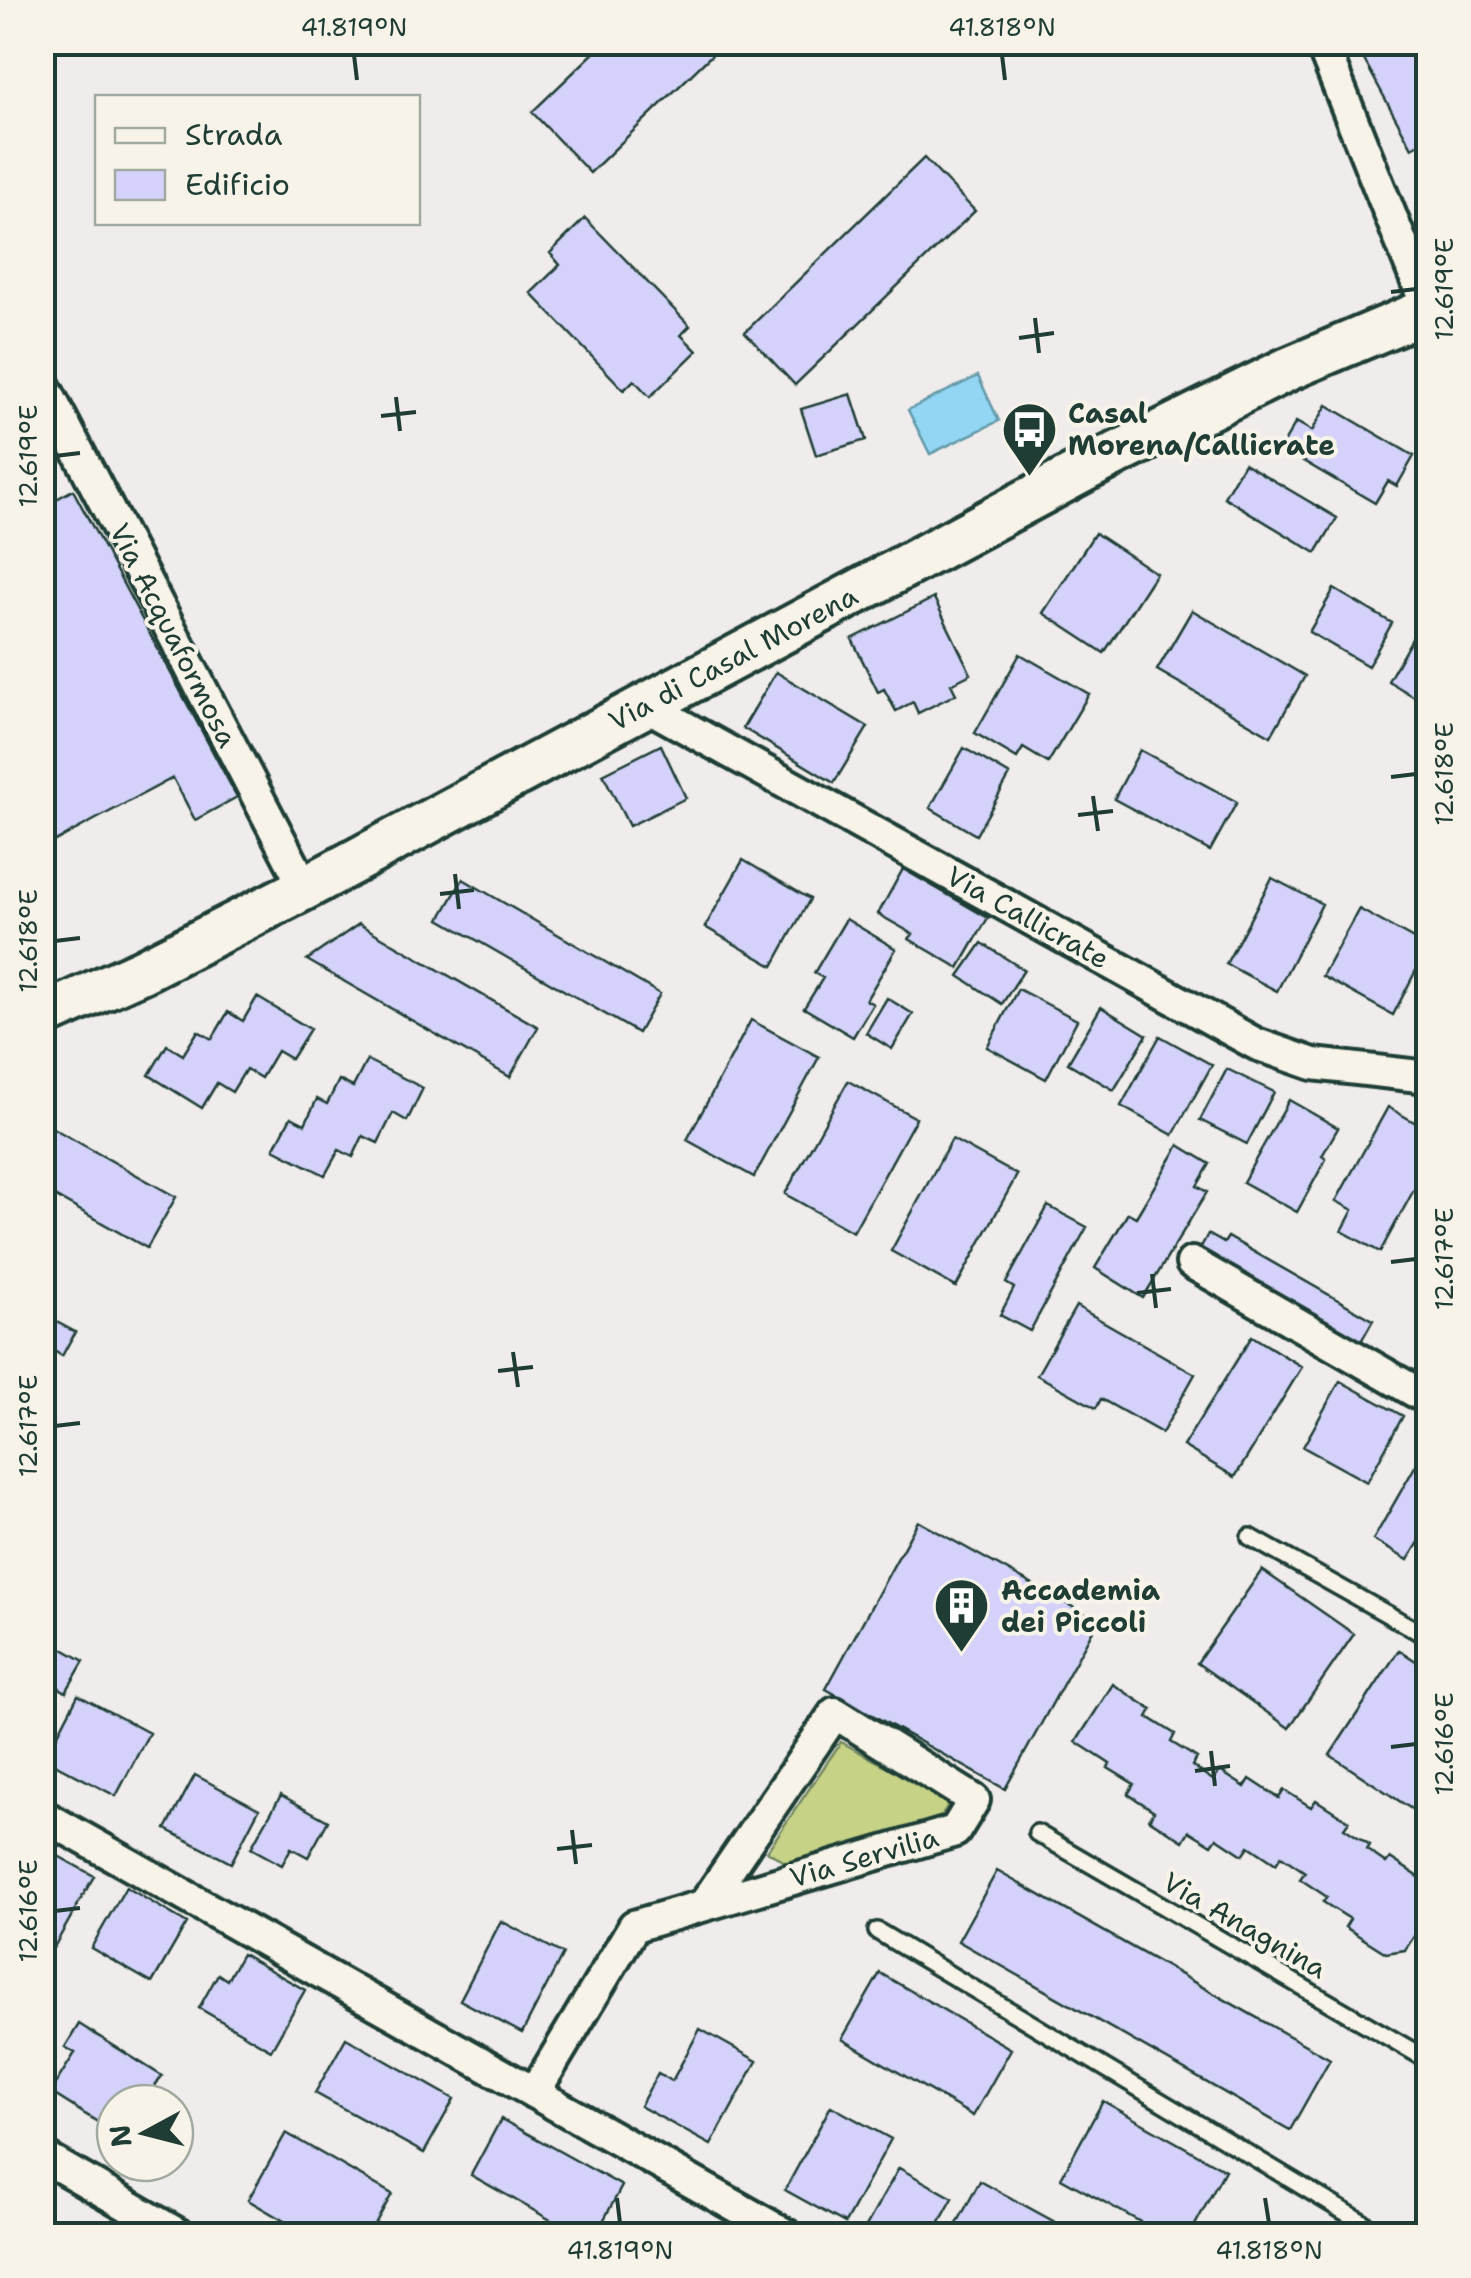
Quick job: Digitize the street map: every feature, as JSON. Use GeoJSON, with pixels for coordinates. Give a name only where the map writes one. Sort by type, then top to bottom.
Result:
{"type":"FeatureCollection","features":[{"type":"Feature","properties":{"kind":"main road","name":"Via di Casal Morena"},"geometry":{"type":"LineString","coordinates":[[42,1016],[305,888],[1176,423],[1327,351],[1428,310]]}},
{"type":"Feature","properties":{"kind":"street"},"geometry":{"type":"LineString","coordinates":[[1321,42],[1428,310]]}},
{"type":"Feature","properties":{"kind":"street","name":"Via Acquaformosa"},"geometry":{"type":"LineString","coordinates":[[42,382],[305,888]]}},
{"type":"Feature","properties":{"kind":"street","name":"Via Callicrate"},"geometry":{"type":"LineString","coordinates":[[645,705],[1256,1044],[1313,1064],[1428,1077]]}},
{"type":"Feature","properties":{"kind":"street"},"geometry":{"type":"LineString","coordinates":[[1192,1263],[1428,1399]]}},
{"type":"Feature","properties":{"kind":"street","name":"Via Servilia"},"geometry":{"type":"LineString","coordinates":[[534,2093],[634,1926],[955,1831],[974,1800],[835,1713],[704,1905]]}},
{"type":"Feature","properties":{"kind":"street"},"geometry":{"type":"LineString","coordinates":[[42,1814],[788,2236]]}},
{"type":"Feature","properties":{"kind":"street"},"geometry":{"type":"LineString","coordinates":[[42,2156],[181,2236]]}},
{"type":"Feature","properties":{"kind":"lane"},"geometry":{"type":"LineString","coordinates":[[1250,1536],[1428,1637]]}},
{"type":"Feature","properties":{"kind":"lane","name":"Via Anagnina"},"geometry":{"type":"LineString","coordinates":[[1037,1833],[1428,2060]]}},
{"type":"Feature","properties":{"kind":"lane"},"geometry":{"type":"LineString","coordinates":[[877,1931],[1384,2236]]}},
{"type":"Feature","properties":{"kind":"green space"},"geometry":{"type":"Polygon","coordinates":[[[841,1742],[950,1801],[941,1817],[788,1864],[767,1851],[841,1742]]]}},
{"type":"Feature","properties":{"kind":"water"},"geometry":{"type":"Polygon","coordinates":[[[978,376],[999,421],[930,454],[908,410],[978,376]]]}},
{"type":"Feature","properties":{"kind":"building"},"geometry":{"type":"Polygon","coordinates":[[[605,42],[725,42],[590,173],[532,112],[605,42]]]}},
{"type":"Feature","properties":{"kind":"building"},"geometry":{"type":"Polygon","coordinates":[[[1428,42],[1428,139],[1412,148],[1356,45],[1428,42]]]}},
{"type":"Feature","properties":{"kind":"building"},"geometry":{"type":"Polygon","coordinates":[[[924,158],[975,211],[795,385],[745,332],[924,158]]]}},
{"type":"Feature","properties":{"kind":"building"},"geometry":{"type":"Polygon","coordinates":[[[585,218],[690,326],[681,335],[697,351],[650,397],[634,380],[624,390],[531,293],[560,265],[550,253],[585,218]]]}},
{"type":"Feature","properties":{"kind":"building"},"geometry":{"type":"Polygon","coordinates":[[[851,394],[866,440],[816,455],[801,409],[851,394]]]}},
{"type":"Feature","properties":{"kind":"building"},"geometry":{"type":"Polygon","coordinates":[[[1327,405],[1414,456],[1397,486],[1388,481],[1375,503],[1281,448],[1296,422],[1312,431],[1327,405]]]}},
{"type":"Feature","properties":{"kind":"building"},"geometry":{"type":"Polygon","coordinates":[[[1244,463],[1337,518],[1316,553],[1224,497],[1244,463]]]}},
{"type":"Feature","properties":{"kind":"building"},"geometry":{"type":"Polygon","coordinates":[[[73,490],[237,797],[195,820],[173,778],[42,848],[42,507],[73,490]]]}},
{"type":"Feature","properties":{"kind":"building"},"geometry":{"type":"Polygon","coordinates":[[[1095,533],[1156,573],[1104,653],[1043,613],[1095,533]]]}},
{"type":"Feature","properties":{"kind":"building"},"geometry":{"type":"Polygon","coordinates":[[[1428,585],[1428,613],[1417,606],[1428,585]]]}},
{"type":"Feature","properties":{"kind":"building"},"geometry":{"type":"Polygon","coordinates":[[[1334,589],[1392,623],[1368,666],[1309,632],[1334,589]]]}},
{"type":"Feature","properties":{"kind":"building"},"geometry":{"type":"Polygon","coordinates":[[[934,598],[971,674],[951,684],[956,694],[918,713],[913,702],[896,711],[884,689],[878,692],[852,639],[934,598]]]}},
{"type":"Feature","properties":{"kind":"building"},"geometry":{"type":"Polygon","coordinates":[[[1192,610],[1305,676],[1271,736],[1157,670],[1192,610]]]}},
{"type":"Feature","properties":{"kind":"building"},"geometry":{"type":"Polygon","coordinates":[[[1413,637],[1428,646],[1428,705],[1388,681],[1413,637]]]}},
{"type":"Feature","properties":{"kind":"building"},"geometry":{"type":"Polygon","coordinates":[[[1020,654],[1089,694],[1048,763],[1023,748],[1017,758],[975,733],[1020,654]]]}},
{"type":"Feature","properties":{"kind":"building"},"geometry":{"type":"Polygon","coordinates":[[[776,672],[868,727],[834,783],[743,728],[776,672]]]}},
{"type":"Feature","properties":{"kind":"building"},"geometry":{"type":"Polygon","coordinates":[[[661,745],[686,798],[629,826],[603,774],[661,745]]]}},
{"type":"Feature","properties":{"kind":"building"},"geometry":{"type":"Polygon","coordinates":[[[964,748],[1010,775],[976,835],[930,808],[964,748]]]}},
{"type":"Feature","properties":{"kind":"building"},"geometry":{"type":"Polygon","coordinates":[[[1140,750],[1237,802],[1210,851],[1114,799],[1140,750]]]}},
{"type":"Feature","properties":{"kind":"building"},"geometry":{"type":"Polygon","coordinates":[[[743,860],[810,899],[773,966],[705,927],[743,860]]]}},
{"type":"Feature","properties":{"kind":"building"},"geometry":{"type":"Polygon","coordinates":[[[903,869],[988,918],[959,968],[909,939],[913,934],[878,914],[903,869]]]}},
{"type":"Feature","properties":{"kind":"building"},"geometry":{"type":"Polygon","coordinates":[[[1272,878],[1322,904],[1277,991],[1226,964],[1272,878]]]}},
{"type":"Feature","properties":{"kind":"building"},"geometry":{"type":"Polygon","coordinates":[[[463,879],[660,994],[638,1033],[440,919],[463,879]]]}},
{"type":"Feature","properties":{"kind":"building"},"geometry":{"type":"Polygon","coordinates":[[[1359,909],[1428,947],[1393,1015],[1322,976],[1359,909]]]}},
{"type":"Feature","properties":{"kind":"building"},"geometry":{"type":"Polygon","coordinates":[[[846,919],[896,949],[866,1000],[873,1004],[853,1037],[804,1008],[823,978],[814,973],[846,919]]]}},
{"type":"Feature","properties":{"kind":"building"},"geometry":{"type":"Polygon","coordinates":[[[359,924],[538,1027],[510,1077],[307,960],[359,924]]]}},
{"type":"Feature","properties":{"kind":"building"},"geometry":{"type":"Polygon","coordinates":[[[982,943],[1024,970],[1002,1004],[959,976],[982,943]]]}},
{"type":"Feature","properties":{"kind":"building"},"geometry":{"type":"Polygon","coordinates":[[[1018,989],[1077,1020],[1046,1079],[987,1047],[1018,989]]]}},
{"type":"Feature","properties":{"kind":"building"},"geometry":{"type":"Polygon","coordinates":[[[257,997],[310,1029],[291,1059],[277,1051],[261,1078],[246,1069],[232,1092],[217,1083],[202,1108],[149,1075],[167,1045],[183,1055],[198,1031],[212,1039],[228,1012],[243,1021],[257,997]]]}},
{"type":"Feature","properties":{"kind":"building"},"geometry":{"type":"Polygon","coordinates":[[[887,998],[913,1014],[892,1049],[866,1033],[887,998]]]}},
{"type":"Feature","properties":{"kind":"building"},"geometry":{"type":"Polygon","coordinates":[[[1101,1007],[1147,1035],[1114,1090],[1068,1063],[1101,1007]]]}},
{"type":"Feature","properties":{"kind":"building"},"geometry":{"type":"Polygon","coordinates":[[[751,1020],[819,1057],[754,1177],[687,1140],[751,1020]]]}},
{"type":"Feature","properties":{"kind":"building"},"geometry":{"type":"Polygon","coordinates":[[[1160,1036],[1212,1065],[1173,1135],[1121,1106],[1160,1036]]]}},
{"type":"Feature","properties":{"kind":"building"},"geometry":{"type":"Polygon","coordinates":[[[367,1060],[423,1088],[407,1121],[393,1113],[378,1143],[363,1136],[353,1157],[339,1150],[325,1175],[274,1149],[291,1117],[305,1124],[317,1099],[327,1104],[339,1080],[353,1087],[367,1060]]]}},
{"type":"Feature","properties":{"kind":"building"},"geometry":{"type":"Polygon","coordinates":[[[1227,1069],[1274,1092],[1247,1144],[1200,1120],[1227,1069]]]}},
{"type":"Feature","properties":{"kind":"building"},"geometry":{"type":"Polygon","coordinates":[[[848,1081],[916,1118],[853,1232],[785,1194],[848,1081]]]}},
{"type":"Feature","properties":{"kind":"building"},"geometry":{"type":"Polygon","coordinates":[[[1289,1100],[1338,1128],[1297,1212],[1243,1182],[1289,1100]]]}},
{"type":"Feature","properties":{"kind":"building"},"geometry":{"type":"Polygon","coordinates":[[[1388,1107],[1428,1130],[1428,1164],[1380,1252],[1342,1231],[1353,1210],[1336,1201],[1388,1107]]]}},
{"type":"Feature","properties":{"kind":"building"},"geometry":{"type":"Polygon","coordinates":[[[42,1122],[176,1197],[147,1248],[42,1189],[42,1122]]]}},
{"type":"Feature","properties":{"kind":"building"},"geometry":{"type":"Polygon","coordinates":[[[952,1139],[1017,1175],[956,1287],[891,1251],[952,1139]]]}},
{"type":"Feature","properties":{"kind":"building"},"geometry":{"type":"Polygon","coordinates":[[[1179,1145],[1210,1164],[1197,1186],[1207,1192],[1143,1298],[1095,1268],[1128,1213],[1136,1217],[1179,1145]]]}},
{"type":"Feature","properties":{"kind":"building"},"geometry":{"type":"Polygon","coordinates":[[[1048,1206],[1087,1227],[1030,1331],[1000,1315],[1014,1288],[1006,1283],[1048,1206]]]}},
{"type":"Feature","properties":{"kind":"building"},"geometry":{"type":"Polygon","coordinates":[[[1208,1234],[1224,1243],[1228,1237],[1373,1320],[1356,1350],[1195,1258],[1208,1234]]]}},
{"type":"Feature","properties":{"kind":"building"},"geometry":{"type":"Polygon","coordinates":[[[1076,1306],[1195,1374],[1162,1433],[1101,1399],[1096,1408],[1037,1375],[1076,1306]]]}},
{"type":"Feature","properties":{"kind":"building"},"geometry":{"type":"Polygon","coordinates":[[[42,1314],[75,1332],[62,1356],[54,1351],[45,1366],[53,1371],[42,1390],[42,1314]]]}},
{"type":"Feature","properties":{"kind":"building"},"geometry":{"type":"Polygon","coordinates":[[[1252,1336],[1302,1367],[1235,1477],[1183,1446],[1252,1336]]]}},
{"type":"Feature","properties":{"kind":"building"},"geometry":{"type":"Polygon","coordinates":[[[1340,1381],[1403,1416],[1367,1482],[1303,1447],[1340,1381]]]}},
{"type":"Feature","properties":{"kind":"building"},"geometry":{"type":"Polygon","coordinates":[[[1428,1444],[1428,1528],[1408,1560],[1373,1540],[1428,1444]]]}},
{"type":"Feature","properties":{"kind":"building","name":"Accademia dei Piccoli"},"geometry":{"type":"Polygon","coordinates":[[[918,1521],[1098,1621],[1005,1789],[826,1689],[918,1521]]]}},
{"type":"Feature","properties":{"kind":"building"},"geometry":{"type":"Polygon","coordinates":[[[1262,1570],[1354,1634],[1289,1728],[1197,1663],[1262,1570]]]}},
{"type":"Feature","properties":{"kind":"building"},"geometry":{"type":"Polygon","coordinates":[[[42,1637],[84,1661],[66,1692],[53,1684],[42,1703],[42,1637]]]}},
{"type":"Feature","properties":{"kind":"building"},"geometry":{"type":"Polygon","coordinates":[[[1399,1650],[1428,1669],[1425,1818],[1330,1755],[1399,1650]]]}},
{"type":"Feature","properties":{"kind":"building"},"geometry":{"type":"Polygon","coordinates":[[[1113,1684],[1152,1710],[1148,1717],[1175,1734],[1171,1742],[1197,1758],[1192,1766],[1213,1780],[1220,1771],[1245,1787],[1250,1779],[1279,1798],[1284,1790],[1311,1807],[1316,1800],[1349,1821],[1344,1828],[1370,1845],[1367,1850],[1386,1863],[1390,1858],[1428,1883],[1428,1915],[1405,1950],[1386,1953],[1345,1927],[1350,1919],[1323,1902],[1327,1897],[1300,1879],[1305,1872],[1281,1856],[1276,1864],[1249,1846],[1243,1855],[1217,1838],[1212,1845],[1189,1831],[1183,1841],[1149,1819],[1154,1811],[1128,1794],[1134,1784],[1076,1742],[1113,1684]]]}},
{"type":"Feature","properties":{"kind":"building"},"geometry":{"type":"Polygon","coordinates":[[[78,1695],[149,1733],[116,1796],[45,1759],[78,1695]]]}},
{"type":"Feature","properties":{"kind":"building"},"geometry":{"type":"Polygon","coordinates":[[[195,1775],[259,1809],[231,1863],[166,1829],[195,1775]]]}},
{"type":"Feature","properties":{"kind":"building"},"geometry":{"type":"Polygon","coordinates":[[[281,1795],[328,1821],[308,1857],[291,1848],[282,1865],[251,1848],[281,1795]]]}},
{"type":"Feature","properties":{"kind":"building"},"geometry":{"type":"Polygon","coordinates":[[[42,1847],[94,1876],[54,1947],[42,1940],[42,1847]]]}},
{"type":"Feature","properties":{"kind":"building"},"geometry":{"type":"Polygon","coordinates":[[[997,1871],[1330,2059],[1290,2130],[958,1941],[997,1871]]]}},
{"type":"Feature","properties":{"kind":"building"},"geometry":{"type":"Polygon","coordinates":[[[126,1887],[187,1923],[152,1983],[91,1948],[126,1887]]]}},
{"type":"Feature","properties":{"kind":"building"},"geometry":{"type":"Polygon","coordinates":[[[501,1921],[563,1954],[522,2033],[460,2000],[501,1921]]]}},
{"type":"Feature","properties":{"kind":"building"},"geometry":{"type":"Polygon","coordinates":[[[242,1954],[305,1990],[271,2050],[199,2008],[218,1974],[227,1980],[242,1954]]]}},
{"type":"Feature","properties":{"kind":"building"},"geometry":{"type":"Polygon","coordinates":[[[880,1973],[1011,2049],[973,2116],[842,2039],[880,1973]]]}},
{"type":"Feature","properties":{"kind":"building"},"geometry":{"type":"Polygon","coordinates":[[[79,2024],[162,2076],[157,2083],[95,2083],[95,2120],[50,2092],[75,2053],[65,2047],[79,2024]]]}},
{"type":"Feature","properties":{"kind":"building"},"geometry":{"type":"Polygon","coordinates":[[[700,2029],[757,2061],[711,2145],[640,2106],[658,2073],[672,2081],[700,2029]]]}},
{"type":"Feature","properties":{"kind":"building"},"geometry":{"type":"Polygon","coordinates":[[[346,2038],[454,2099],[424,2153],[315,2093],[346,2038]]]}},
{"type":"Feature","properties":{"kind":"building"},"geometry":{"type":"Polygon","coordinates":[[[1103,2101],[1225,2170],[1189,2236],[1138,2236],[1144,2224],[1061,2178],[1103,2101]]]}},
{"type":"Feature","properties":{"kind":"building"},"geometry":{"type":"Polygon","coordinates":[[[831,2106],[891,2139],[845,2223],[785,2190],[831,2106]]]}},
{"type":"Feature","properties":{"kind":"building"},"geometry":{"type":"Polygon","coordinates":[[[501,2119],[622,2186],[595,2236],[579,2236],[471,2175],[501,2119]]]}},
{"type":"Feature","properties":{"kind":"building"},"geometry":{"type":"Polygon","coordinates":[[[286,2133],[392,2194],[368,2236],[310,2236],[248,2200],[286,2133]]]}},
{"type":"Feature","properties":{"kind":"building"},"geometry":{"type":"Polygon","coordinates":[[[899,2168],[953,2198],[932,2236],[877,2236],[865,2228],[899,2168]]]}},
{"type":"Feature","properties":{"kind":"building"},"geometry":{"type":"Polygon","coordinates":[[[980,2181],[1055,2222],[1048,2236],[964,2236],[954,2229],[980,2181]]]}},
{"type":"Feature","properties":{"kind":"place","name":"Casal Morena/Callicrate"},"geometry":{"type":"Point","coordinates":[1029,478]}},
{"type":"Feature","properties":{"kind":"place","name":"Accademia dei Piccoli"},"geometry":{"type":"Point","coordinates":[962,1655]}}]}
